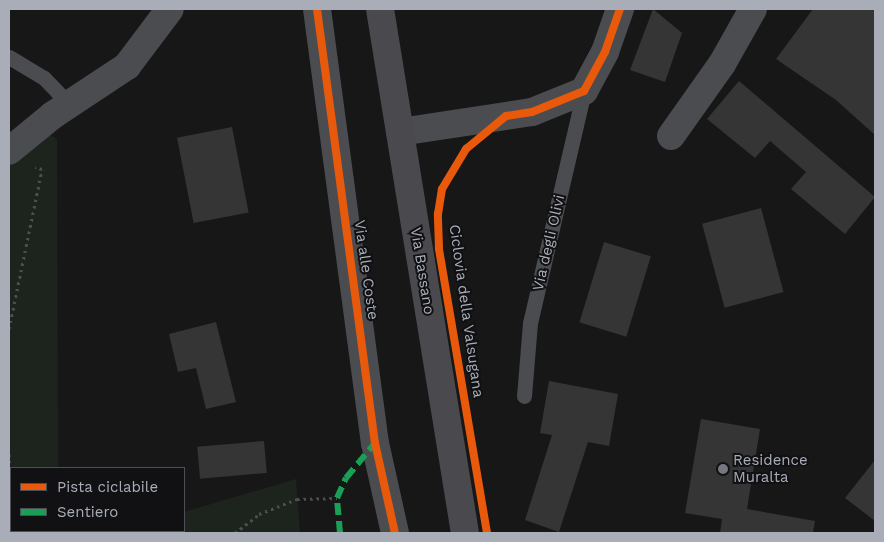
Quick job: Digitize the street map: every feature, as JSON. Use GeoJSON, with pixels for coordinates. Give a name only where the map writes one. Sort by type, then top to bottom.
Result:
{"type":"FeatureCollection","features":[{"type":"Feature","properties":{"kind":"main road","name":"Via Bassano"},"geometry":{"type":"LineString","coordinates":[[380,9],[465,533]]}},
{"type":"Feature","properties":{"kind":"street"},"geometry":{"type":"LineString","coordinates":[[18,158],[69,104],[127,66],[170,9]]}},
{"type":"Feature","properties":{"kind":"street","name":"Via alle Coste"},"geometry":{"type":"LineString","coordinates":[[317,9],[375,443],[395,533]]}},
{"type":"Feature","properties":{"kind":"street","name":"Via degli Olivi"},"geometry":{"type":"LineString","coordinates":[[584,91],[605,52],[620,9]]}},
{"type":"Feature","properties":{"kind":"street"},"geometry":{"type":"LineString","coordinates":[[672,136],[722,64],[753,9]]}},
{"type":"Feature","properties":{"kind":"street"},"geometry":{"type":"LineString","coordinates":[[400,132],[532,112],[584,91]]}},
{"type":"Feature","properties":{"kind":"lane"},"geometry":{"type":"LineString","coordinates":[[9,57],[44,78],[69,104]]}},
{"type":"Feature","properties":{"kind":"lane","name":"Via degli Olivi"},"geometry":{"type":"LineString","coordinates":[[524,396],[530,323],[584,91]]}},
{"type":"Feature","properties":{"kind":"path"},"geometry":{"type":"LineString","coordinates":[[9,329],[42,169],[18,158]]}},
{"type":"Feature","properties":{"kind":"path"},"geometry":{"type":"LineString","coordinates":[[9,454],[10,476]]}},
{"type":"Feature","properties":{"kind":"path"},"geometry":{"type":"LineString","coordinates":[[235,533],[259,514],[297,499],[338,498]]}},
{"type":"Feature","properties":{"kind":"shaded area"},"geometry":{"type":"Polygon","coordinates":[[[44,131],[57,139],[58,467],[10,467],[10,532],[185,532],[185,512],[296,479],[300,533],[9,533],[9,160],[44,131]]]}},
{"type":"Feature","properties":{"kind":"building"},"geometry":{"type":"Polygon","coordinates":[[[653,9],[682,33],[665,82],[630,70],[653,9]]]}},
{"type":"Feature","properties":{"kind":"building"},"geometry":{"type":"Polygon","coordinates":[[[813,9],[875,9],[875,135],[836,100],[776,59],[813,9]]]}},
{"type":"Feature","properties":{"kind":"building"},"geometry":{"type":"Polygon","coordinates":[[[739,81],[875,197],[845,234],[791,189],[806,172],[770,141],[755,158],[707,119],[739,81]]]}},
{"type":"Feature","properties":{"kind":"building"},"geometry":{"type":"Polygon","coordinates":[[[232,127],[249,212],[194,223],[177,138],[232,127]]]}},
{"type":"Feature","properties":{"kind":"building"},"geometry":{"type":"Polygon","coordinates":[[[761,208],[784,292],[725,308],[702,224],[761,208]]]}},
{"type":"Feature","properties":{"kind":"building"},"geometry":{"type":"Polygon","coordinates":[[[604,242],[651,256],[626,337],[579,322],[604,242]]]}},
{"type":"Feature","properties":{"kind":"building"},"geometry":{"type":"Polygon","coordinates":[[[216,322],[236,402],[206,409],[196,368],[178,372],[169,334],[216,322]]]}},
{"type":"Feature","properties":{"kind":"building"},"geometry":{"type":"Polygon","coordinates":[[[549,381],[618,394],[609,446],[588,442],[559,532],[525,520],[552,435],[540,433],[549,381]]]}},
{"type":"Feature","properties":{"kind":"building","name":"Residence Muralta"},"geometry":{"type":"Polygon","coordinates":[[[701,419],[760,429],[747,509],[815,521],[813,533],[720,533],[722,519],[685,513],[701,419]]]}},
{"type":"Feature","properties":{"kind":"building"},"geometry":{"type":"Polygon","coordinates":[[[264,441],[267,473],[200,479],[197,447],[264,441]]]}},
{"type":"Feature","properties":{"kind":"building"},"geometry":{"type":"Polygon","coordinates":[[[875,460],[875,521],[845,498],[875,460]]]}},
{"type":"Feature","properties":{"kind":"marked path"},"geometry":{"type":"LineString","coordinates":[[340,533],[337,498],[346,478],[375,443]]}},
{"type":"Feature","properties":{"kind":"cycle path"},"geometry":{"type":"LineString","coordinates":[[317,9],[375,443],[395,533]]}},
{"type":"Feature","properties":{"kind":"cycle path","name":"Ciclovia della Valsugana"},"geometry":{"type":"LineString","coordinates":[[487,533],[439,248],[438,214],[442,189],[466,149],[506,116],[532,112],[584,91],[605,52],[620,9]]}},
{"type":"Feature","properties":{"kind":"place","name":"Residence Muralta"},"geometry":{"type":"Point","coordinates":[723,469]}}]}
